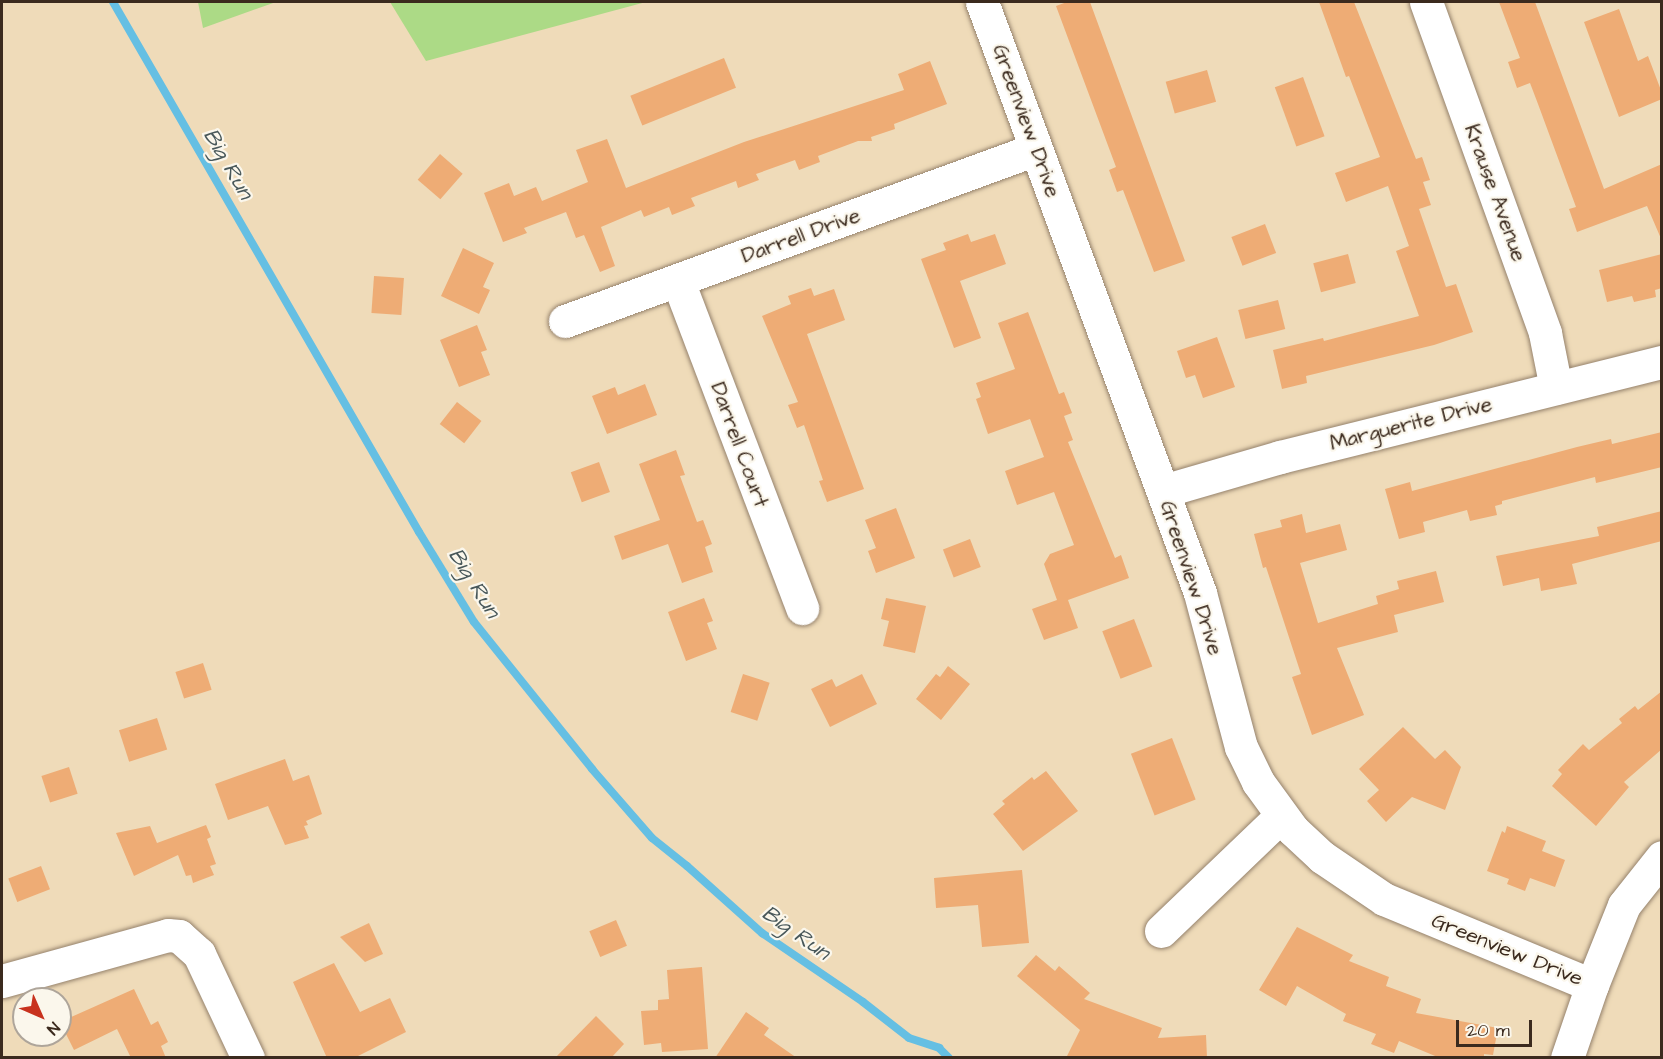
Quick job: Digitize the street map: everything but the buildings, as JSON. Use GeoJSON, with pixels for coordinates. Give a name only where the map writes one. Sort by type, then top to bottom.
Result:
{"type":"FeatureCollection","features":[{"type":"Feature","properties":{"kind":"street","name":"Greenview Drive"},"geometry":{"type":"LineString","coordinates":[[982,2],[1200,593],[1241,747],[1258,782],[1281,816],[1322,857],[1384,899],[1592,985]]}},
{"type":"Feature","properties":{"kind":"street","name":"Krause Avenue"},"geometry":{"type":"LineString","coordinates":[[1426,2],[1545,333],[1556,388]]}},
{"type":"Feature","properties":{"kind":"street","name":"Darrell Drive"},"geometry":{"type":"LineString","coordinates":[[566,321],[1036,149]]}},
{"type":"Feature","properties":{"kind":"street","name":"Darrell Court"},"geometry":{"type":"LineString","coordinates":[[678,281],[802,608]]}},
{"type":"Feature","properties":{"kind":"street","name":"Marguerite Drive"},"geometry":{"type":"LineString","coordinates":[[1162,491],[1280,457],[1662,362]]}},
{"type":"Feature","properties":{"kind":"street"},"geometry":{"type":"LineString","coordinates":[[1161,931],[1281,816]]}},
{"type":"Feature","properties":{"kind":"street"},"geometry":{"type":"LineString","coordinates":[[1567,1058],[1592,985],[1624,905],[1662,857]]}},
{"type":"Feature","properties":{"kind":"street"},"geometry":{"type":"LineString","coordinates":[[2,981],[168,935],[186,940],[199,954],[248,1058]]}},
{"type":"Feature","properties":{"kind":"green space"},"geometry":{"type":"Polygon","coordinates":[[[198,2],[276,2],[203,28],[198,2]]]}},
{"type":"Feature","properties":{"kind":"green space"},"geometry":{"type":"Polygon","coordinates":[[[390,2],[646,2],[426,61],[390,2]]]}},
{"type":"Feature","properties":{"kind":"waterway","name":"Big Run"},"geometry":{"type":"LineString","coordinates":[[113,2],[419,532],[474,622],[592,769],[652,838],[762,933],[863,1002],[909,1038],[939,1048],[949,1058]]}}]}
